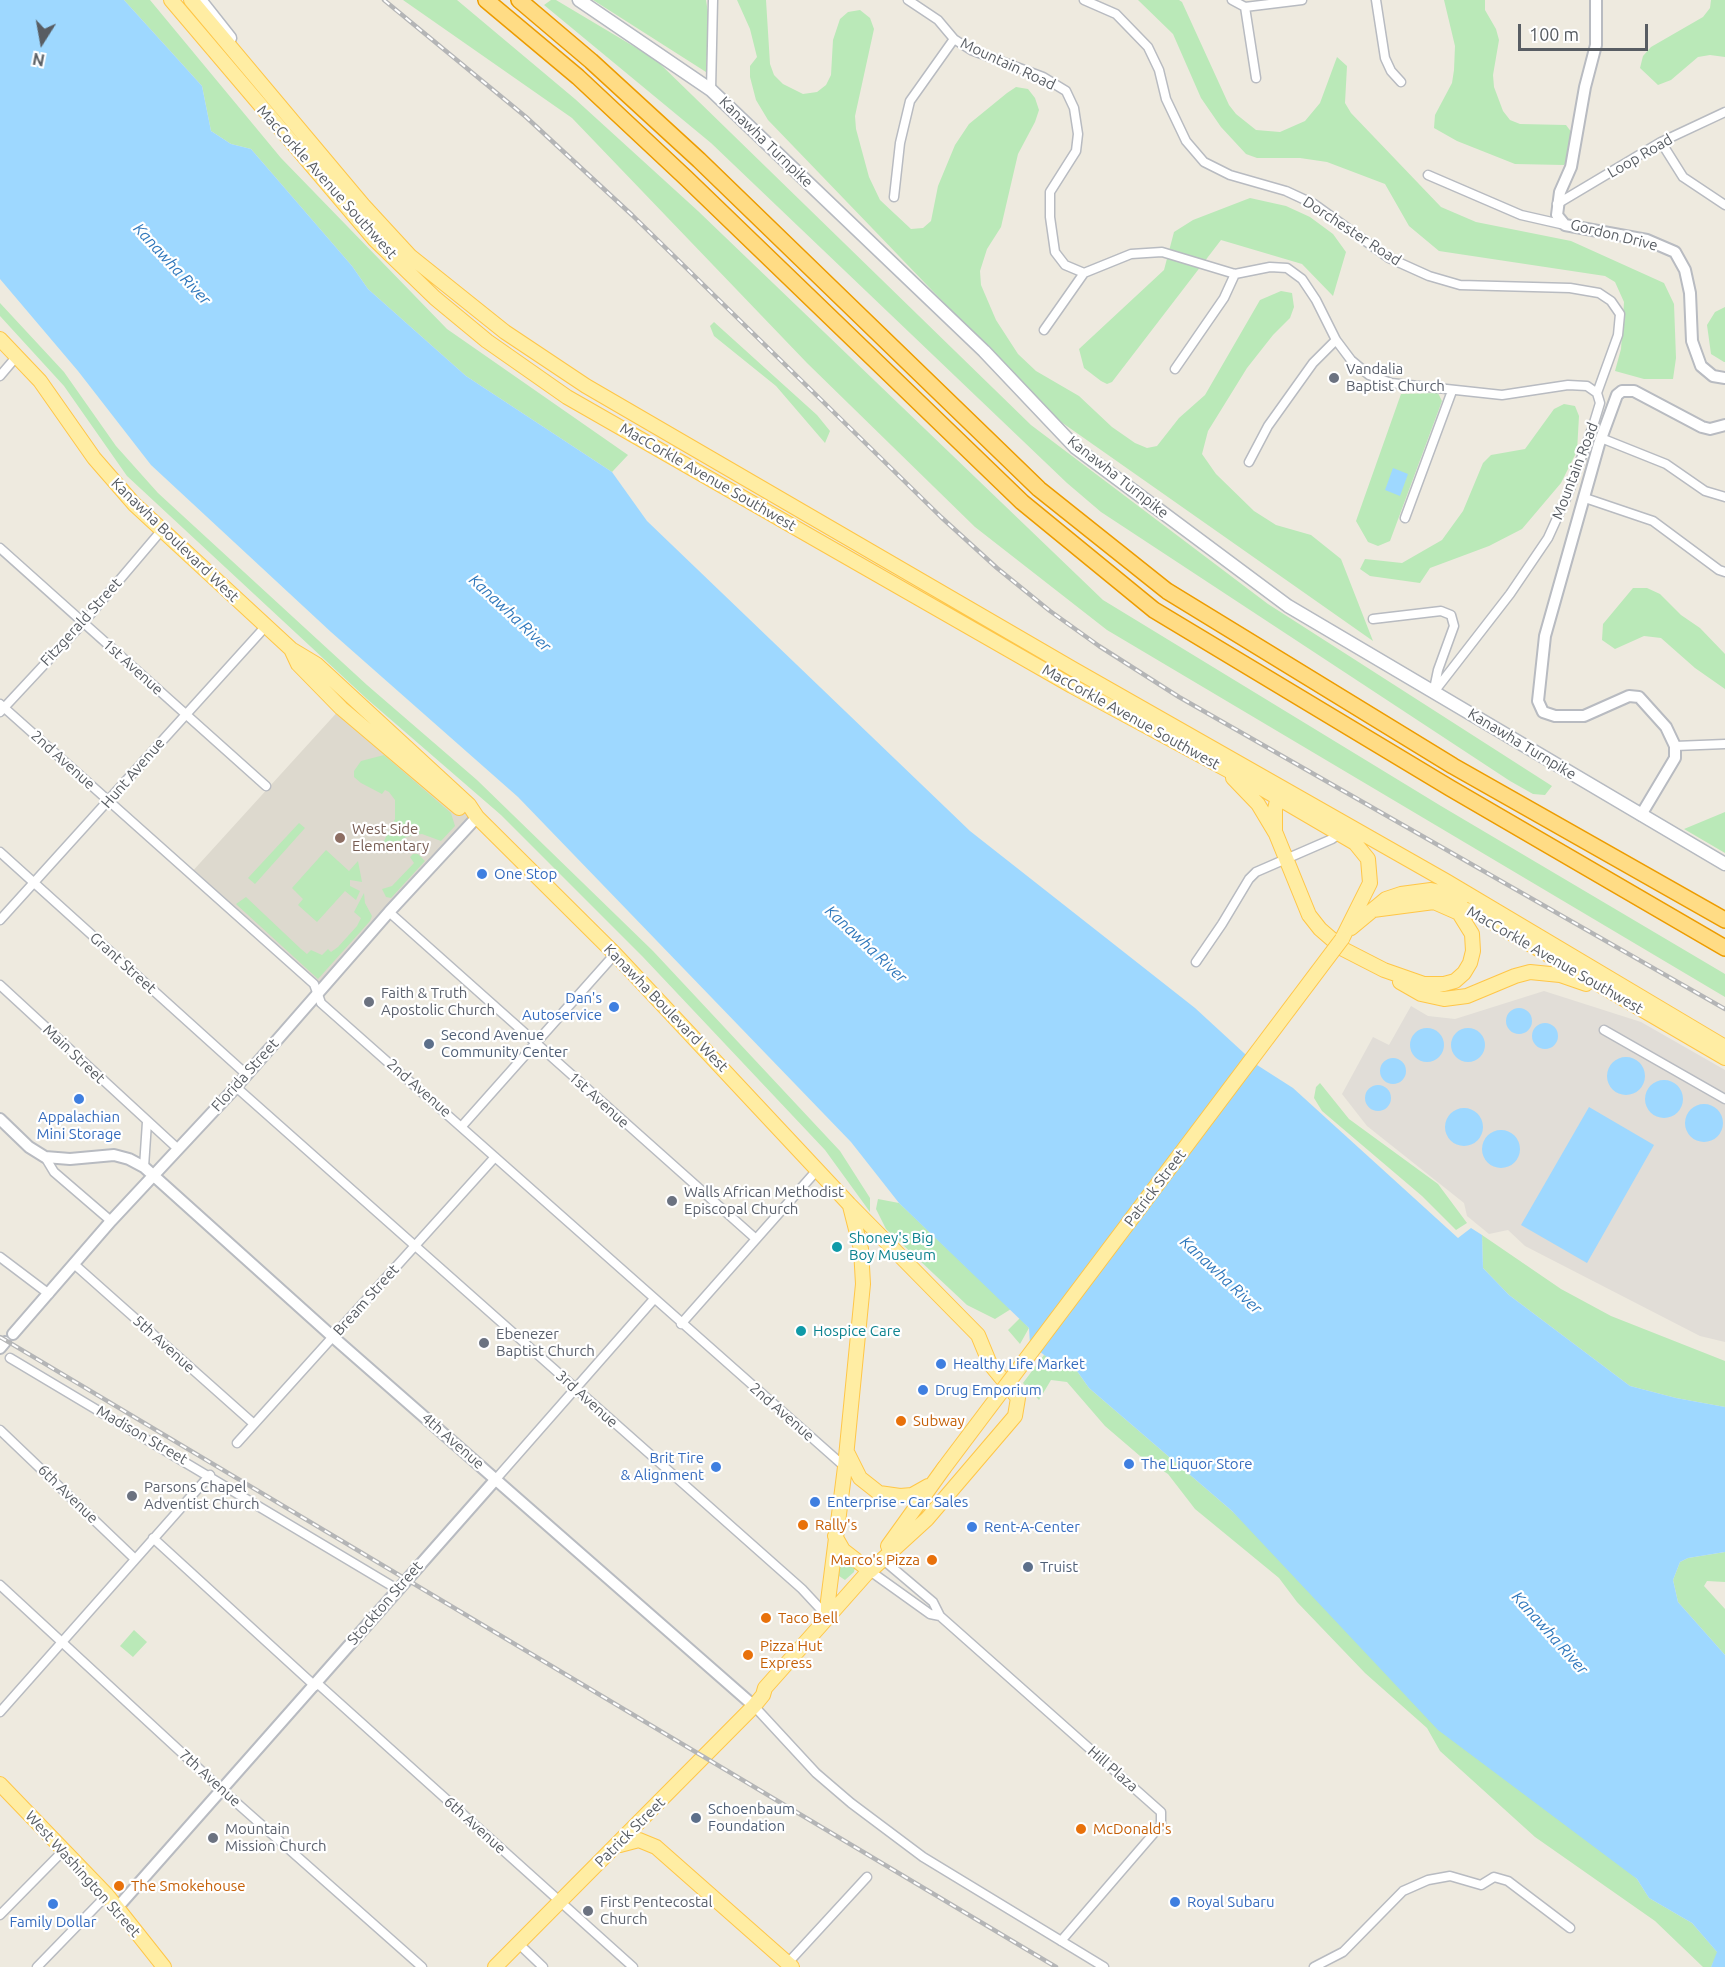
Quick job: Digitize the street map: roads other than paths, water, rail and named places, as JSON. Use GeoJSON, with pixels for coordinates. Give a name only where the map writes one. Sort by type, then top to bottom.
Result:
{"type":"FeatureCollection","features":[{"type":"Feature","properties":{"kind":"highway"},"geometry":{"type":"LineString","coordinates":[[486,0],[578,77],[1023,502],[1154,610],[1450,788],[1725,948]]}},
{"type":"Feature","properties":{"kind":"highway"},"geometry":{"type":"LineString","coordinates":[[519,0],[591,61],[699,160],[1039,489],[1167,591],[1453,766],[1725,920]]}},
{"type":"Feature","properties":{"kind":"main road","name":"MacCorkle Avenue Southwest"},"geometry":{"type":"LineString","coordinates":[[171,0],[375,240],[435,298],[487,341],[567,397],[1072,686],[1204,757],[1280,792]]}},
{"type":"Feature","properties":{"kind":"main road","name":"MacCorkle Avenue Southwest"},"geometry":{"type":"LineString","coordinates":[[191,0],[363,205],[410,256],[505,332],[586,386],[1344,829]]}},
{"type":"Feature","properties":{"kind":"main road"},"geometry":{"type":"LineString","coordinates":[[200,0],[239,48],[255,76]]}},
{"type":"Feature","properties":{"kind":"main road","name":"Kanawha Turnpike"},"geometry":{"type":"LineString","coordinates":[[579,0],[711,90],[984,351],[1076,448],[1288,606],[1725,864]]}},
{"type":"Feature","properties":{"kind":"main road","name":"Kanawha Boulevard West"},"geometry":{"type":"LineString","coordinates":[[0,339],[40,381],[111,479],[161,531],[291,649],[298,664],[354,719],[467,814],[477,818],[615,954],[883,1240],[974,1330],[990,1364],[1015,1393],[1019,1402],[1015,1416],[927,1519],[881,1558]]}},
{"type":"Feature","properties":{"kind":"main road"},"geometry":{"type":"LineString","coordinates":[[1204,757],[1241,785],[1258,804],[1276,834],[1302,899],[1320,929],[1343,949],[1384,970],[1410,989],[1433,998],[1455,999],[1515,976],[1544,972],[1580,981],[1632,1003]]}},
{"type":"Feature","properties":{"kind":"main road"},"geometry":{"type":"LineString","coordinates":[[1276,834],[1280,792]]}},
{"type":"Feature","properties":{"kind":"main road"},"geometry":{"type":"LineString","coordinates":[[1344,829],[1360,848],[1370,866],[1368,909]]}},
{"type":"Feature","properties":{"kind":"main road"},"geometry":{"type":"LineString","coordinates":[[1344,829],[1498,913]]}},
{"type":"Feature","properties":{"kind":"main road","name":"Patrick Street"},"geometry":{"type":"LineString","coordinates":[[881,1558],[944,1468],[1342,939],[1368,909],[1394,897],[1431,890],[1463,897],[1498,913]]}},
{"type":"Feature","properties":{"kind":"main road","name":"MacCorkle Avenue Southwest"},"geometry":{"type":"LineString","coordinates":[[1368,909],[1434,902],[1475,912],[1725,1058]]}},
{"type":"Feature","properties":{"kind":"main road"},"geometry":{"type":"LineString","coordinates":[[1384,970],[1434,986],[1455,981],[1464,973],[1473,951],[1472,934],[1460,914],[1434,902]]}},
{"type":"Feature","properties":{"kind":"main road","name":"MacCorkle Avenue Southwest"},"geometry":{"type":"LineString","coordinates":[[1498,913],[1725,1047]]}},
{"type":"Feature","properties":{"kind":"main road","name":"Kanawha Boulevard West"},"geometry":{"type":"LineString","coordinates":[[828,1617],[863,1284],[859,1241],[849,1204]]}},
{"type":"Feature","properties":{"kind":"main road"},"geometry":{"type":"LineString","coordinates":[[859,1241],[868,1233],[883,1240]]}},
{"type":"Feature","properties":{"kind":"main road"},"geometry":{"type":"LineString","coordinates":[[847,1448],[860,1478],[879,1493],[888,1496],[912,1495],[933,1483]]}},
{"type":"Feature","properties":{"kind":"main road"},"geometry":{"type":"LineString","coordinates":[[835,1536],[843,1550],[867,1575],[881,1558]]}},
{"type":"Feature","properties":{"kind":"main road","name":"Patrick Street"},"geometry":{"type":"LineString","coordinates":[[759,1701],[765,1688],[856,1583],[867,1575]]}},
{"type":"Feature","properties":{"kind":"main road","name":"Patrick Street"},"geometry":{"type":"LineString","coordinates":[[495,1967],[759,1701],[771,1693],[840,1616],[862,1588],[867,1575]]}},
{"type":"Feature","properties":{"kind":"main road","name":"West Washington Street"},"geometry":{"type":"LineString","coordinates":[[0,1784],[65,1849],[117,1908],[164,1967]]}},
{"type":"Feature","properties":{"kind":"main road"},"geometry":{"type":"LineString","coordinates":[[651,1811],[650,1833],[656,1847]]}},
{"type":"Feature","properties":{"kind":"main road"},"geometry":{"type":"LineString","coordinates":[[615,1848],[639,1840],[656,1847],[788,1966]]}},
{"type":"Feature","properties":{"kind":"street"},"geometry":{"type":"LineString","coordinates":[[711,90],[713,0]]}},
{"type":"Feature","properties":{"kind":"street","name":"Mountain Road"},"geometry":{"type":"LineString","coordinates":[[908,0],[938,20],[954,39],[971,50],[1044,78],[1065,91],[1074,108],[1078,134],[1076,151],[1050,192],[1050,234],[1055,252],[1065,265],[1084,273]]}},
{"type":"Feature","properties":{"kind":"street","name":"Dorchester Road"},"geometry":{"type":"LineString","coordinates":[[1084,0],[1116,14],[1148,47],[1159,70],[1166,99],[1186,141],[1204,162],[1230,176],[1286,191],[1314,204],[1389,258],[1429,276],[1460,285],[1570,288],[1599,293],[1611,301],[1620,314],[1618,335],[1597,393]]}},
{"type":"Feature","properties":{"kind":"street"},"geometry":{"type":"LineString","coordinates":[[1232,0],[1245,7],[1302,0]]}},
{"type":"Feature","properties":{"kind":"street"},"geometry":{"type":"LineString","coordinates":[[1376,0],[1385,58],[1391,72],[1401,82]]}},
{"type":"Feature","properties":{"kind":"street","name":"Gordon Drive"},"geometry":{"type":"LineString","coordinates":[[1596,0],[1596,45],[1585,87],[1571,167],[1557,204],[1557,215],[1565,225],[1647,240],[1675,252],[1685,270],[1690,293],[1692,341],[1701,366],[1713,376],[1725,378]]}},
{"type":"Feature","properties":{"kind":"street"},"geometry":{"type":"LineString","coordinates":[[1245,7],[1256,78]]}},
{"type":"Feature","properties":{"kind":"street"},"geometry":{"type":"LineString","coordinates":[[894,197],[900,143],[910,101],[954,39]]}},
{"type":"Feature","properties":{"kind":"street","name":"Loop Road"},"geometry":{"type":"LineString","coordinates":[[1557,204],[1661,142],[1725,112]]}},
{"type":"Feature","properties":{"kind":"street"},"geometry":{"type":"LineString","coordinates":[[1661,142],[1683,177],[1725,205]]}},
{"type":"Feature","properties":{"kind":"street"},"geometry":{"type":"LineString","coordinates":[[1428,175],[1521,215],[1565,225]]}},
{"type":"Feature","properties":{"kind":"street"},"geometry":{"type":"LineString","coordinates":[[1044,330],[1084,273],[1131,254],[1162,252],[1235,274],[1270,267],[1287,268],[1302,279],[1316,300],[1336,340],[1351,360],[1369,375],[1391,383],[1502,395],[1568,385],[1587,386],[1597,393]]}},
{"type":"Feature","properties":{"kind":"street"},"geometry":{"type":"LineString","coordinates":[[1175,369],[1224,298],[1235,274]]}},
{"type":"Feature","properties":{"kind":"street"},"geometry":{"type":"LineString","coordinates":[[1249,462],[1268,426],[1306,372],[1336,340]]}},
{"type":"Feature","properties":{"kind":"street"},"geometry":{"type":"LineString","coordinates":[[0,376],[17,356]]}},
{"type":"Feature","properties":{"kind":"street"},"geometry":{"type":"LineString","coordinates":[[1405,518],[1452,391]]}},
{"type":"Feature","properties":{"kind":"street"},"geometry":{"type":"LineString","coordinates":[[1641,815],[1676,758],[1675,746],[1666,727],[1639,697],[1629,696],[1584,716],[1555,716],[1544,712],[1538,701],[1545,636],[1558,580],[1585,498],[1601,438],[1613,403],[1622,391],[1634,391],[1702,427],[1710,429],[1725,425]]}},
{"type":"Feature","properties":{"kind":"street","name":"Mountain Road"},"geometry":{"type":"LineString","coordinates":[[1434,692],[1510,594],[1548,538],[1568,494],[1595,419],[1600,403],[1597,393]]}},
{"type":"Feature","properties":{"kind":"street"},"geometry":{"type":"LineString","coordinates":[[1601,438],[1666,464],[1705,491],[1725,497]]}},
{"type":"Feature","properties":{"kind":"street"},"geometry":{"type":"LineString","coordinates":[[1585,498],[1653,521],[1719,570],[1725,572]]}},
{"type":"Feature","properties":{"kind":"street","name":"Fitzgerald Street"},"geometry":{"type":"LineString","coordinates":[[1,708],[82,623],[161,531]]}},
{"type":"Feature","properties":{"kind":"street","name":"1st Avenue"},"geometry":{"type":"LineString","coordinates":[[0,548],[266,786]]}},
{"type":"Feature","properties":{"kind":"street"},"geometry":{"type":"LineString","coordinates":[[1373,619],[1441,611],[1450,615],[1454,626],[1438,670],[1434,692]]}},
{"type":"Feature","properties":{"kind":"street","name":"Hunt Avenue"},"geometry":{"type":"LineString","coordinates":[[0,920],[266,626]]}},
{"type":"Feature","properties":{"kind":"street","name":"2nd Avenue"},"geometry":{"type":"LineString","coordinates":[[1,708],[314,984],[321,1003],[845,1467]]}},
{"type":"Feature","properties":{"kind":"street"},"geometry":{"type":"LineString","coordinates":[[1675,746],[1725,744]]}},
{"type":"Feature","properties":{"kind":"street","name":"Florida Street"},"geometry":{"type":"LineString","coordinates":[[6,1341],[111,1221],[236,1087],[389,912],[477,818]]}},
{"type":"Feature","properties":{"kind":"street"},"geometry":{"type":"LineString","coordinates":[[1196,962],[1249,879],[1264,867],[1344,829]]}},
{"type":"Feature","properties":{"kind":"street","name":"Grant Street"},"geometry":{"type":"LineString","coordinates":[[0,852],[246,1074]]}},
{"type":"Feature","properties":{"kind":"street","name":"1st Avenue"},"geometry":{"type":"LineString","coordinates":[[389,912],[756,1239]]}},
{"type":"Feature","properties":{"kind":"street"},"geometry":{"type":"LineString","coordinates":[[462,1126],[534,1042],[615,954]]}},
{"type":"Feature","properties":{"kind":"street","name":"Main Street"},"geometry":{"type":"LineString","coordinates":[[0,985],[177,1149]]}},
{"type":"Feature","properties":{"kind":"street"},"geometry":{"type":"LineString","coordinates":[[1604,1030],[1725,1099]]}},
{"type":"Feature","properties":{"kind":"street","name":"3rd Avenue"},"geometry":{"type":"LineString","coordinates":[[236,1087],[802,1589],[828,1617]]}},
{"type":"Feature","properties":{"kind":"street"},"geometry":{"type":"LineString","coordinates":[[0,1119],[45,1158],[54,1172],[111,1221]]}},
{"type":"Feature","properties":{"kind":"street"},"geometry":{"type":"LineString","coordinates":[[144,1167],[147,1122]]}},
{"type":"Feature","properties":{"kind":"street","name":"4th Avenue"},"geometry":{"type":"LineString","coordinates":[[45,1158],[70,1159],[114,1155],[129,1159],[144,1167],[333,1337],[496,1479],[759,1701]]}},
{"type":"Feature","properties":{"kind":"street","name":"Bream Street"},"geometry":{"type":"LineString","coordinates":[[237,1443],[495,1157]]}},
{"type":"Feature","properties":{"kind":"street"},"geometry":{"type":"LineString","coordinates":[[681,1324],[818,1169]]}},
{"type":"Feature","properties":{"kind":"street"},"geometry":{"type":"LineString","coordinates":[[0,1257],[49,1294]]}},
{"type":"Feature","properties":{"kind":"street","name":"5th Avenue"},"geometry":{"type":"LineString","coordinates":[[74,1264],[254,1424]]}},
{"type":"Feature","properties":{"kind":"street","name":"Stockton Street"},"geometry":{"type":"LineString","coordinates":[[117,1908],[654,1299]]}},
{"type":"Feature","properties":{"kind":"street","name":"Madison Street"},"geometry":{"type":"LineString","coordinates":[[10,1358],[398,1588]]}},
{"type":"Feature","properties":{"kind":"street","name":"6th Avenue"},"geometry":{"type":"LineString","coordinates":[[0,1430],[135,1559]]}},
{"type":"Feature","properties":{"kind":"street"},"geometry":{"type":"LineString","coordinates":[[0,1712],[210,1475]]}},
{"type":"Feature","properties":{"kind":"street","name":"6th Avenue"},"geometry":{"type":"LineString","coordinates":[[153,1539],[633,1967]]}},
{"type":"Feature","properties":{"kind":"street","name":"Hill Plaza"},"geometry":{"type":"LineString","coordinates":[[881,1558],[933,1602],[940,1616]]}},
{"type":"Feature","properties":{"kind":"street","name":"Hill Plaza"},"geometry":{"type":"LineString","coordinates":[[867,1575],[924,1610],[940,1616],[1161,1812],[1161,1825],[1061,1941]]}},
{"type":"Feature","properties":{"kind":"street","name":"7th Avenue"},"geometry":{"type":"LineString","coordinates":[[0,1585],[222,1789],[422,1967]]}},
{"type":"Feature","properties":{"kind":"street"},"geometry":{"type":"LineString","coordinates":[[759,1701],[807,1764],[851,1803],[936,1866],[1104,1967]]}},
{"type":"Feature","properties":{"kind":"street"},"geometry":{"type":"LineString","coordinates":[[0,1915],[65,1849]]}},
{"type":"Feature","properties":{"kind":"street"},"geometry":{"type":"LineString","coordinates":[[1314,1967],[1343,1952],[1404,1891],[1428,1880],[1450,1876],[1480,1885],[1494,1877],[1508,1881],[1570,1928]]}},
{"type":"Feature","properties":{"kind":"street"},"geometry":{"type":"LineString","coordinates":[[788,1966],[867,1877]]}},
{"type":"Feature","properties":{"kind":"street"},"geometry":{"type":"LineString","coordinates":[[37,1967],[106,1895]]}},
{"type":"Feature","properties":{"kind":"street"},"geometry":{"type":"LineString","coordinates":[[519,1944],[543,1967]]}},
{"type":"Feature","properties":{"kind":"water","name":"Kanawha River"},"geometry":{"type":"Polygon","coordinates":[[[0,0],[124,0],[202,86],[211,131],[231,144],[251,149],[352,266],[368,289],[466,376],[612,472],[647,521],[970,831],[1195,1008],[1257,1065],[1293,1088],[1458,1238],[1471,1228],[1482,1235],[1483,1268],[1509,1295],[1630,1386],[1725,1407],[1725,1552],[1688,1558],[1680,1562],[1673,1580],[1678,1602],[1725,1655],[1725,1967],[1711,1967],[1717,1952],[1692,1923],[1649,1898],[1637,1879],[1438,1730],[1232,1511],[1089,1388],[1077,1371],[1052,1361],[1030,1344],[1029,1328],[899,1203],[851,1142],[518,797],[331,632],[151,465],[78,371],[0,279],[0,0]]]}},
{"type":"Feature","properties":{"kind":"water"},"geometry":{"type":"Polygon","coordinates":[[[1393,468],[1408,474],[1400,496],[1385,490],[1393,468]]]}},
{"type":"Feature","properties":{"kind":"water"},"geometry":{"type":"Polygon","coordinates":[[[1519,1008],[1528,1012],[1532,1021],[1528,1030],[1519,1034],[1510,1030],[1506,1021],[1510,1012],[1519,1008]]]}},
{"type":"Feature","properties":{"kind":"water"},"geometry":{"type":"Polygon","coordinates":[[[1545,1023],[1554,1027],[1558,1036],[1554,1045],[1545,1049],[1536,1045],[1532,1036],[1536,1027],[1545,1023]]]}},
{"type":"Feature","properties":{"kind":"water"},"geometry":{"type":"Polygon","coordinates":[[[1427,1028],[1439,1033],[1444,1045],[1439,1057],[1427,1062],[1415,1057],[1410,1045],[1415,1033],[1427,1028]]]}},
{"type":"Feature","properties":{"kind":"water"},"geometry":{"type":"Polygon","coordinates":[[[1468,1028],[1480,1033],[1485,1045],[1480,1057],[1468,1062],[1456,1057],[1451,1045],[1456,1033],[1468,1028]]]}},
{"type":"Feature","properties":{"kind":"water"},"geometry":{"type":"Polygon","coordinates":[[[1626,1057],[1640,1062],[1645,1076],[1640,1090],[1626,1095],[1612,1090],[1607,1076],[1612,1062],[1626,1057]]]}},
{"type":"Feature","properties":{"kind":"water"},"geometry":{"type":"Polygon","coordinates":[[[1393,1058],[1402,1062],[1406,1071],[1402,1080],[1393,1084],[1384,1080],[1380,1071],[1384,1062],[1393,1058]]]}},
{"type":"Feature","properties":{"kind":"water"},"geometry":{"type":"Polygon","coordinates":[[[1664,1080],[1678,1085],[1683,1099],[1678,1113],[1664,1118],[1650,1113],[1645,1099],[1650,1085],[1664,1080]]]}},
{"type":"Feature","properties":{"kind":"water"},"geometry":{"type":"Polygon","coordinates":[[[1378,1085],[1387,1089],[1391,1098],[1387,1107],[1378,1111],[1369,1107],[1365,1098],[1369,1089],[1378,1085]]]}},
{"type":"Feature","properties":{"kind":"water"},"geometry":{"type":"Polygon","coordinates":[[[1704,1104],[1718,1109],[1723,1123],[1718,1137],[1704,1142],[1690,1137],[1685,1123],[1690,1109],[1704,1104]]]}},
{"type":"Feature","properties":{"kind":"water"},"geometry":{"type":"Polygon","coordinates":[[[1589,1107],[1654,1145],[1587,1263],[1521,1225],[1589,1107]]]}},
{"type":"Feature","properties":{"kind":"water"},"geometry":{"type":"Polygon","coordinates":[[[1464,1108],[1478,1113],[1483,1127],[1478,1141],[1464,1146],[1450,1141],[1445,1127],[1450,1113],[1464,1108]]]}},
{"type":"Feature","properties":{"kind":"water"},"geometry":{"type":"Polygon","coordinates":[[[1501,1130],[1515,1135],[1520,1149],[1515,1163],[1501,1168],[1487,1163],[1482,1149],[1487,1135],[1501,1130]]]}},
{"type":"Feature","properties":{"kind":"railway"},"geometry":{"type":"LineString","coordinates":[[384,0],[526,117],[632,215],[941,517],[997,568],[1050,611],[1099,646],[1179,697],[1725,1009]]}},
{"type":"Feature","properties":{"kind":"railway"},"geometry":{"type":"LineString","coordinates":[[0,1337],[1056,1967]]}},
{"type":"Feature","properties":{"kind":"place","name":"Vandalia Baptist Church"},"geometry":{"type":"Point","coordinates":[1334,378]}},
{"type":"Feature","properties":{"kind":"place","name":"West Side Elementary"},"geometry":{"type":"Point","coordinates":[340,838]}},
{"type":"Feature","properties":{"kind":"place","name":"One Stop"},"geometry":{"type":"Point","coordinates":[482,874]}},
{"type":"Feature","properties":{"kind":"place","name":"Faith & Truth Apostolic Church"},"geometry":{"type":"Point","coordinates":[369,1002]}},
{"type":"Feature","properties":{"kind":"place","name":"Dan's Autoservice"},"geometry":{"type":"Point","coordinates":[614,1007]}},
{"type":"Feature","properties":{"kind":"place","name":"Second Avenue Community Center"},"geometry":{"type":"Point","coordinates":[429,1044]}},
{"type":"Feature","properties":{"kind":"place","name":"Appalachian Mini Storage"},"geometry":{"type":"Point","coordinates":[79,1099]}},
{"type":"Feature","properties":{"kind":"place","name":"Walls African Methodist Episcopal Church"},"geometry":{"type":"Point","coordinates":[672,1201]}},
{"type":"Feature","properties":{"kind":"place","name":"Shoney's Big Boy Museum"},"geometry":{"type":"Point","coordinates":[837,1247]}},
{"type":"Feature","properties":{"kind":"place","name":"Hospice Care"},"geometry":{"type":"Point","coordinates":[801,1331]}},
{"type":"Feature","properties":{"kind":"place","name":"Ebenezer Baptist Church"},"geometry":{"type":"Point","coordinates":[484,1343]}},
{"type":"Feature","properties":{"kind":"place","name":"Healthy Life Market"},"geometry":{"type":"Point","coordinates":[941,1364]}},
{"type":"Feature","properties":{"kind":"place","name":"Drug Emporium"},"geometry":{"type":"Point","coordinates":[923,1390]}},
{"type":"Feature","properties":{"kind":"place","name":"Subway"},"geometry":{"type":"Point","coordinates":[901,1421]}},
{"type":"Feature","properties":{"kind":"place","name":"The Liquor Store"},"geometry":{"type":"Point","coordinates":[1129,1464]}},
{"type":"Feature","properties":{"kind":"place","name":"Brit Tire & Alignment"},"geometry":{"type":"Point","coordinates":[716,1467]}},
{"type":"Feature","properties":{"kind":"place","name":"Parsons Chapel Adventist Church"},"geometry":{"type":"Point","coordinates":[132,1496]}},
{"type":"Feature","properties":{"kind":"place","name":"Enterprise - Car Sales"},"geometry":{"type":"Point","coordinates":[815,1502]}},
{"type":"Feature","properties":{"kind":"place","name":"Rally's"},"geometry":{"type":"Point","coordinates":[803,1525]}},
{"type":"Feature","properties":{"kind":"place","name":"Rent-A-Center"},"geometry":{"type":"Point","coordinates":[972,1527]}},
{"type":"Feature","properties":{"kind":"place","name":"Marco's Pizza"},"geometry":{"type":"Point","coordinates":[932,1560]}},
{"type":"Feature","properties":{"kind":"place","name":"Truist"},"geometry":{"type":"Point","coordinates":[1028,1567]}},
{"type":"Feature","properties":{"kind":"place","name":"Taco Bell"},"geometry":{"type":"Point","coordinates":[766,1618]}},
{"type":"Feature","properties":{"kind":"place","name":"Pizza Hut Express"},"geometry":{"type":"Point","coordinates":[748,1655]}},
{"type":"Feature","properties":{"kind":"place","name":"Schoenbaum Foundation"},"geometry":{"type":"Point","coordinates":[696,1818]}},
{"type":"Feature","properties":{"kind":"place","name":"McDonald's"},"geometry":{"type":"Point","coordinates":[1081,1829]}},
{"type":"Feature","properties":{"kind":"place","name":"Mountain Mission Church"},"geometry":{"type":"Point","coordinates":[213,1838]}},
{"type":"Feature","properties":{"kind":"place","name":"The Smokehouse"},"geometry":{"type":"Point","coordinates":[119,1886]}},
{"type":"Feature","properties":{"kind":"place","name":"Royal Subaru"},"geometry":{"type":"Point","coordinates":[1175,1902]}},
{"type":"Feature","properties":{"kind":"place","name":"Family Dollar"},"geometry":{"type":"Point","coordinates":[53,1904]}},
{"type":"Feature","properties":{"kind":"place","name":"First Pentecostal Church"},"geometry":{"type":"Point","coordinates":[588,1911]}}]}
